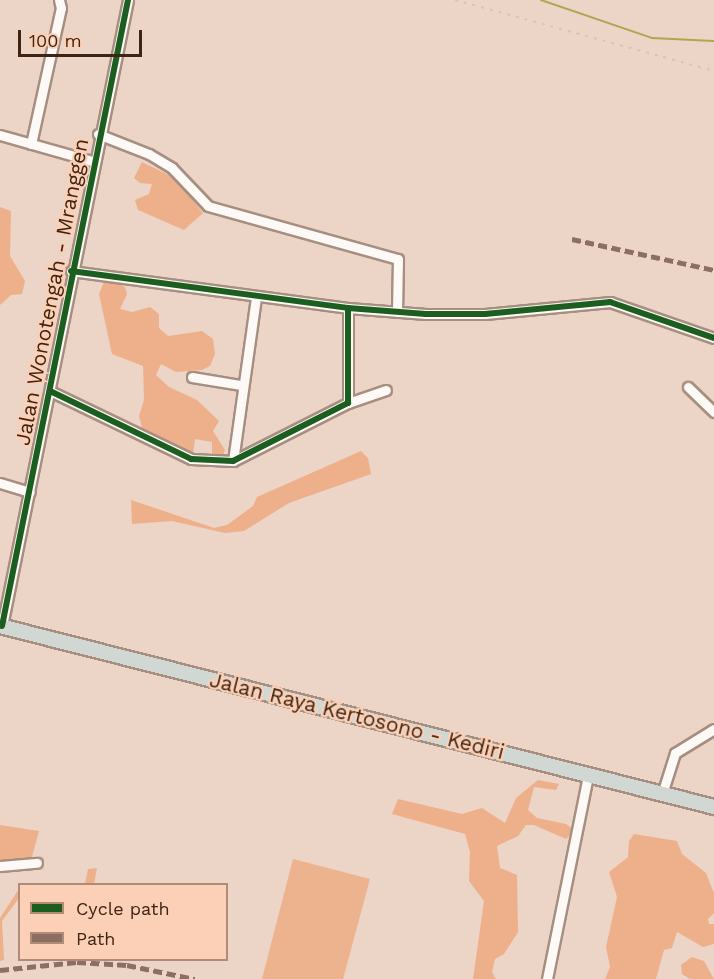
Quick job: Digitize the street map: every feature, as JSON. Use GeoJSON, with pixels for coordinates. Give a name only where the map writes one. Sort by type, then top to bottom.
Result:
{"type":"FeatureCollection","features":[{"type":"Feature","properties":{"kind":"highway","name":"Jalan Raya Kertosono - Kediri"},"geometry":{"type":"LineString","coordinates":[[1,626],[714,807]]}},
{"type":"Feature","properties":{"kind":"street"},"geometry":{"type":"LineString","coordinates":[[31,144],[61,8],[59,0]]}},
{"type":"Feature","properties":{"kind":"street","name":"Jalan Wonotengah - Mranggen"},"geometry":{"type":"LineString","coordinates":[[1,626],[50,391],[92,161],[128,0]]}},
{"type":"Feature","properties":{"kind":"street"},"geometry":{"type":"LineString","coordinates":[[98,134],[149,154],[172,168],[208,206],[398,259],[397,312]]}},
{"type":"Feature","properties":{"kind":"street"},"geometry":{"type":"LineString","coordinates":[[0,135],[92,161]]}},
{"type":"Feature","properties":{"kind":"street"},"geometry":{"type":"LineString","coordinates":[[71,271],[256,297],[397,312],[485,314],[610,302],[714,338]]}},
{"type":"Feature","properties":{"kind":"street"},"geometry":{"type":"LineString","coordinates":[[233,461],[241,385],[256,297]]}},
{"type":"Feature","properties":{"kind":"street"},"geometry":{"type":"LineString","coordinates":[[348,308],[348,403]]}},
{"type":"Feature","properties":{"kind":"street"},"geometry":{"type":"LineString","coordinates":[[192,377],[241,385]]}},
{"type":"Feature","properties":{"kind":"street"},"geometry":{"type":"LineString","coordinates":[[688,387],[714,412]]}},
{"type":"Feature","properties":{"kind":"street"},"geometry":{"type":"LineString","coordinates":[[50,391],[191,459],[233,461],[348,403],[386,390]]}},
{"type":"Feature","properties":{"kind":"street"},"geometry":{"type":"LineString","coordinates":[[0,483],[30,492]]}},
{"type":"Feature","properties":{"kind":"street"},"geometry":{"type":"LineString","coordinates":[[662,794],[675,753],[714,729]]}},
{"type":"Feature","properties":{"kind":"street"},"geometry":{"type":"LineString","coordinates":[[547,979],[588,776]]}},
{"type":"Feature","properties":{"kind":"street"},"geometry":{"type":"LineString","coordinates":[[0,866],[37,863]]}},
{"type":"Feature","properties":{"kind":"shaded area"},"geometry":{"type":"Polygon","coordinates":[[[142,162],[175,178],[203,213],[184,230],[138,210],[135,200],[149,194],[152,184],[140,183],[134,178],[142,162]]]}},
{"type":"Feature","properties":{"kind":"shaded area"},"geometry":{"type":"Polygon","coordinates":[[[0,207],[11,211],[10,256],[25,281],[22,294],[11,295],[0,305],[0,207]]]}},
{"type":"Feature","properties":{"kind":"shaded area"},"geometry":{"type":"Polygon","coordinates":[[[114,281],[125,287],[127,294],[120,309],[132,312],[150,307],[159,314],[159,328],[168,336],[202,331],[213,339],[215,354],[210,366],[202,370],[176,372],[161,364],[156,375],[169,387],[197,400],[219,421],[213,431],[225,450],[222,458],[212,458],[212,442],[195,439],[193,454],[143,432],[139,416],[144,400],[143,366],[112,354],[99,294],[104,282],[114,281]]]}},
{"type":"Feature","properties":{"kind":"shaded area"},"geometry":{"type":"Polygon","coordinates":[[[361,451],[368,458],[371,474],[289,503],[244,531],[225,533],[172,521],[132,524],[131,500],[214,528],[227,525],[253,506],[257,497],[361,451]]]}},
{"type":"Feature","properties":{"kind":"shaded area"},"geometry":{"type":"Polygon","coordinates":[[[538,780],[559,784],[556,790],[534,787],[528,810],[537,818],[566,824],[574,830],[566,839],[534,825],[526,825],[518,836],[497,846],[500,868],[517,875],[518,932],[504,954],[495,959],[492,972],[496,979],[473,979],[484,901],[469,881],[470,852],[465,834],[392,814],[398,799],[462,814],[482,808],[505,823],[516,798],[538,780]]]}},
{"type":"Feature","properties":{"kind":"shaded area"},"geometry":{"type":"Polygon","coordinates":[[[0,825],[39,831],[30,864],[0,867],[0,825]]]}},
{"type":"Feature","properties":{"kind":"shaded area"},"geometry":{"type":"Polygon","coordinates":[[[634,834],[677,841],[682,854],[706,873],[714,893],[714,913],[708,919],[709,924],[714,924],[714,944],[703,947],[677,932],[672,948],[664,950],[656,979],[605,979],[610,967],[606,947],[617,897],[609,872],[628,857],[629,841],[634,834]]]}},
{"type":"Feature","properties":{"kind":"shaded area"},"geometry":{"type":"Polygon","coordinates":[[[293,859],[370,879],[343,979],[262,979],[293,859]]]}},
{"type":"Feature","properties":{"kind":"shaded area"},"geometry":{"type":"Polygon","coordinates":[[[97,868],[94,883],[85,883],[88,869],[97,868]]]}},
{"type":"Feature","properties":{"kind":"shaded area"},"geometry":{"type":"Polygon","coordinates":[[[18,891],[18,899],[2,921],[4,960],[0,961],[0,918],[18,891]]]}},
{"type":"Feature","properties":{"kind":"shaded area"},"geometry":{"type":"Polygon","coordinates":[[[692,957],[704,961],[714,979],[690,979],[682,974],[681,965],[692,957]]]}},
{"type":"Feature","properties":{"kind":"waterway"},"geometry":{"type":"LineString","coordinates":[[541,0],[652,38],[714,41]]}},
{"type":"Feature","properties":{"kind":"railway"},"geometry":{"type":"LineString","coordinates":[[455,0],[714,71]]}},
{"type":"Feature","properties":{"kind":"marked path"},"geometry":{"type":"LineString","coordinates":[[572,239],[714,270]]}},
{"type":"Feature","properties":{"kind":"marked path"},"geometry":{"type":"LineString","coordinates":[[0,970],[77,962],[127,965],[195,979]]}},
{"type":"Feature","properties":{"kind":"cycle path"},"geometry":{"type":"LineString","coordinates":[[2,626],[128,0]]}},
{"type":"Feature","properties":{"kind":"cycle path"},"geometry":{"type":"LineString","coordinates":[[71,271],[348,308],[426,314],[485,314],[610,302],[714,338]]}},
{"type":"Feature","properties":{"kind":"cycle path"},"geometry":{"type":"LineString","coordinates":[[50,391],[191,459],[233,461],[348,403],[348,308]]}}]}
